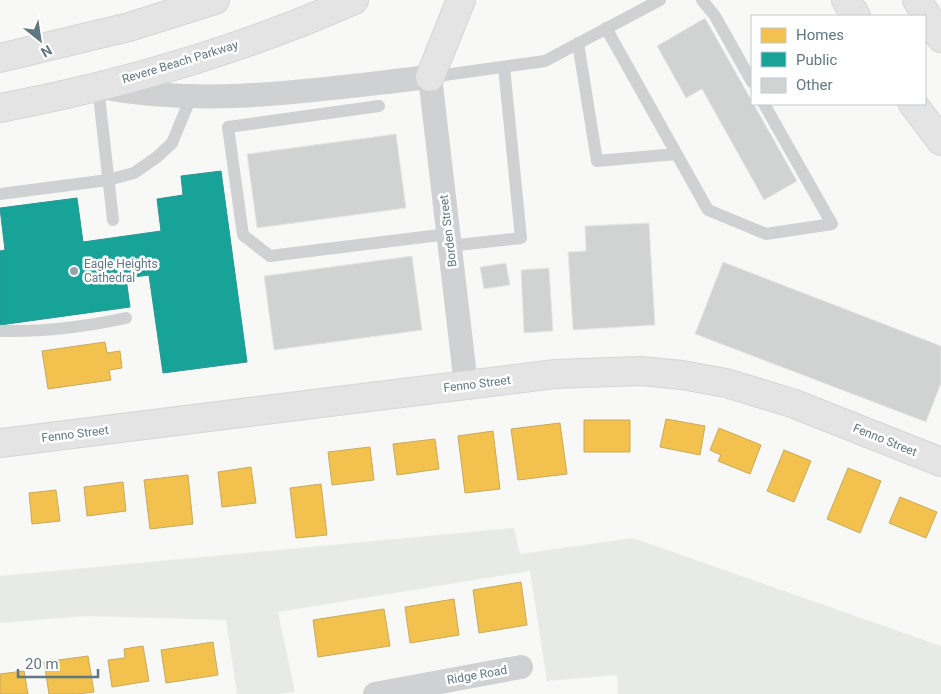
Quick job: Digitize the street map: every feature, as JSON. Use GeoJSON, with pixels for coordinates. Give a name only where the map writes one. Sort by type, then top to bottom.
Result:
{"type":"FeatureCollection","features":[{"type":"Feature","properties":{"kind":"main road"},"geometry":{"type":"LineString","coordinates":[[0,58],[120,29],[215,0]]}},
{"type":"Feature","properties":{"kind":"main road","name":"Revere Beach Parkway"},"geometry":{"type":"LineString","coordinates":[[0,108],[98,87],[210,54],[297,23],[354,0]]}},
{"type":"Feature","properties":{"kind":"main road"},"geometry":{"type":"LineString","coordinates":[[430,77],[461,0]]}},
{"type":"Feature","properties":{"kind":"main road"},"geometry":{"type":"LineString","coordinates":[[846,0],[855,15]]}},
{"type":"Feature","properties":{"kind":"main road"},"geometry":{"type":"LineString","coordinates":[[917,0],[941,38]]}},
{"type":"Feature","properties":{"kind":"main road"},"geometry":{"type":"LineString","coordinates":[[914,105],[941,141]]}},
{"type":"Feature","properties":{"kind":"main road","name":"Fenno Street"},"geometry":{"type":"LineString","coordinates":[[0,443],[555,374],[641,371],[696,377],[770,395],[941,462]]}},
{"type":"Feature","properties":{"kind":"street"},"geometry":{"type":"LineString","coordinates":[[98,87],[147,94],[192,97],[302,91],[430,77]]}},
{"type":"Feature","properties":{"kind":"street","name":"Borden Street"},"geometry":{"type":"LineString","coordinates":[[430,77],[466,385]]}},
{"type":"Feature","properties":{"kind":"street","name":"Ridge Road"},"geometry":{"type":"LineString","coordinates":[[375,694],[520,668]]}},
{"type":"Feature","properties":{"kind":"lane"},"geometry":{"type":"LineString","coordinates":[[430,77],[545,61],[660,0]]}},
{"type":"Feature","properties":{"kind":"lane"},"geometry":{"type":"LineString","coordinates":[[702,0],[715,16],[751,80]]}},
{"type":"Feature","properties":{"kind":"lane"},"geometry":{"type":"LineString","coordinates":[[606,28],[708,210],[766,234],[832,224],[765,105]]}},
{"type":"Feature","properties":{"kind":"lane"},"geometry":{"type":"LineString","coordinates":[[578,43],[597,160],[676,154]]}},
{"type":"Feature","properties":{"kind":"lane"},"geometry":{"type":"LineString","coordinates":[[380,106],[228,127],[243,235],[270,256],[449,240],[520,238],[504,67]]}},
{"type":"Feature","properties":{"kind":"lane"},"geometry":{"type":"LineString","coordinates":[[98,87],[113,220]]}},
{"type":"Feature","properties":{"kind":"lane"},"geometry":{"type":"LineString","coordinates":[[302,91],[306,116]]}},
{"type":"Feature","properties":{"kind":"lane"},"geometry":{"type":"LineString","coordinates":[[0,194],[108,180],[134,173],[164,151],[176,136],[192,97]]}},
{"type":"Feature","properties":{"kind":"lane"},"geometry":{"type":"LineString","coordinates":[[0,331],[24,332],[84,327],[126,318]]}},
{"type":"Feature","properties":{"kind":"shaded area"},"geometry":{"type":"Polygon","coordinates":[[[514,528],[520,554],[633,538],[941,646],[941,694],[618,694],[617,675],[547,681],[530,571],[278,612],[295,692],[279,694],[237,694],[226,620],[85,616],[0,623],[0,576],[514,528]]]}},
{"type":"Feature","properties":{"kind":"building: Homes"},"geometry":{"type":"Polygon","coordinates":[[[105,342],[107,353],[120,351],[122,368],[109,370],[111,380],[48,389],[42,351],[105,342]]]}},
{"type":"Feature","properties":{"kind":"building: Homes"},"geometry":{"type":"Polygon","coordinates":[[[666,419],[705,426],[700,455],[660,447],[666,419]]]}},
{"type":"Feature","properties":{"kind":"building: Homes"},"geometry":{"type":"Polygon","coordinates":[[[584,420],[630,420],[630,452],[584,452],[584,420]]]}},
{"type":"Feature","properties":{"kind":"building: Homes"},"geometry":{"type":"Polygon","coordinates":[[[560,423],[567,474],[518,480],[511,429],[560,423]]]}},
{"type":"Feature","properties":{"kind":"building: Homes"},"geometry":{"type":"Polygon","coordinates":[[[719,428],[761,445],[750,474],[718,461],[721,455],[710,450],[719,428]]]}},
{"type":"Feature","properties":{"kind":"building: Homes"},"geometry":{"type":"Polygon","coordinates":[[[493,431],[500,489],[465,493],[458,436],[493,431]]]}},
{"type":"Feature","properties":{"kind":"building: Homes"},"geometry":{"type":"Polygon","coordinates":[[[435,439],[439,469],[397,475],[393,444],[435,439]]]}},
{"type":"Feature","properties":{"kind":"building: Homes"},"geometry":{"type":"Polygon","coordinates":[[[370,447],[374,480],[332,485],[328,452],[370,447]]]}},
{"type":"Feature","properties":{"kind":"building: Homes"},"geometry":{"type":"Polygon","coordinates":[[[784,450],[811,461],[794,502],[767,491],[784,450]]]}},
{"type":"Feature","properties":{"kind":"building: Homes"},"geometry":{"type":"Polygon","coordinates":[[[251,467],[256,503],[222,507],[218,472],[251,467]]]}},
{"type":"Feature","properties":{"kind":"building: Homes"},"geometry":{"type":"Polygon","coordinates":[[[848,468],[881,481],[860,533],[827,519],[848,468]]]}},
{"type":"Feature","properties":{"kind":"building: Homes"},"geometry":{"type":"Polygon","coordinates":[[[188,475],[193,524],[150,529],[144,480],[188,475]]]}},
{"type":"Feature","properties":{"kind":"building: Homes"},"geometry":{"type":"Polygon","coordinates":[[[123,482],[126,511],[87,516],[84,487],[123,482]]]}},
{"type":"Feature","properties":{"kind":"building: Homes"},"geometry":{"type":"Polygon","coordinates":[[[321,484],[327,535],[296,538],[290,488],[321,484]]]}},
{"type":"Feature","properties":{"kind":"building: Homes"},"geometry":{"type":"Polygon","coordinates":[[[56,490],[60,521],[32,524],[29,493],[56,490]]]}},
{"type":"Feature","properties":{"kind":"building: Homes"},"geometry":{"type":"Polygon","coordinates":[[[900,497],[937,512],[926,538],[889,523],[900,497]]]}},
{"type":"Feature","properties":{"kind":"building: Homes"},"geometry":{"type":"Polygon","coordinates":[[[521,582],[527,625],[479,633],[473,590],[521,582]]]}},
{"type":"Feature","properties":{"kind":"building: Homes"},"geometry":{"type":"Polygon","coordinates":[[[454,599],[459,635],[410,643],[405,607],[454,599]]]}},
{"type":"Feature","properties":{"kind":"building: Homes"},"geometry":{"type":"Polygon","coordinates":[[[384,609],[390,646],[318,657],[313,620],[384,609]]]}},
{"type":"Feature","properties":{"kind":"building: Homes"},"geometry":{"type":"Polygon","coordinates":[[[213,642],[218,675],[166,683],[161,650],[213,642]]]}},
{"type":"Feature","properties":{"kind":"building: Homes"},"geometry":{"type":"Polygon","coordinates":[[[143,646],[149,681],[112,687],[108,660],[125,658],[124,649],[143,646]]]}},
{"type":"Feature","properties":{"kind":"building: Homes"},"geometry":{"type":"Polygon","coordinates":[[[88,656],[94,692],[49,694],[44,662],[88,656]]]}},
{"type":"Feature","properties":{"kind":"building: Homes"},"geometry":{"type":"Polygon","coordinates":[[[24,671],[28,694],[0,694],[0,674],[24,671]]]}},
{"type":"Feature","properties":{"kind":"building: Public"},"geometry":{"type":"Polygon","coordinates":[[[221,171],[247,362],[163,373],[149,275],[126,278],[130,307],[0,325],[0,251],[5,250],[0,208],[77,198],[83,242],[161,231],[157,199],[183,195],[181,176],[221,171]]]}},
{"type":"Feature","properties":{"kind":"building: Other"},"geometry":{"type":"Polygon","coordinates":[[[705,18],[751,100],[751,105],[754,105],[797,181],[764,200],[702,89],[686,98],[657,46],[705,18]]]}},
{"type":"Feature","properties":{"kind":"building: Other"},"geometry":{"type":"Polygon","coordinates":[[[396,134],[406,208],[257,228],[247,154],[396,134]]]}},
{"type":"Feature","properties":{"kind":"building: Other"},"geometry":{"type":"Polygon","coordinates":[[[649,223],[655,325],[573,330],[568,252],[586,251],[585,226],[649,223]]]}},
{"type":"Feature","properties":{"kind":"building: Other"},"geometry":{"type":"Polygon","coordinates":[[[412,256],[422,330],[274,350],[264,276],[412,256]]]}},
{"type":"Feature","properties":{"kind":"building: Other"},"geometry":{"type":"Polygon","coordinates":[[[723,262],[941,346],[941,383],[926,422],[695,334],[723,262]]]}},
{"type":"Feature","properties":{"kind":"building: Other"},"geometry":{"type":"Polygon","coordinates":[[[506,263],[510,285],[484,289],[480,267],[506,263]]]}},
{"type":"Feature","properties":{"kind":"building: Other"},"geometry":{"type":"Polygon","coordinates":[[[549,268],[553,331],[524,333],[521,270],[549,268]]]}},
{"type":"Feature","properties":{"kind":"place","name":"Eagle Heights Cathedral"},"geometry":{"type":"Point","coordinates":[74,271]}}]}
